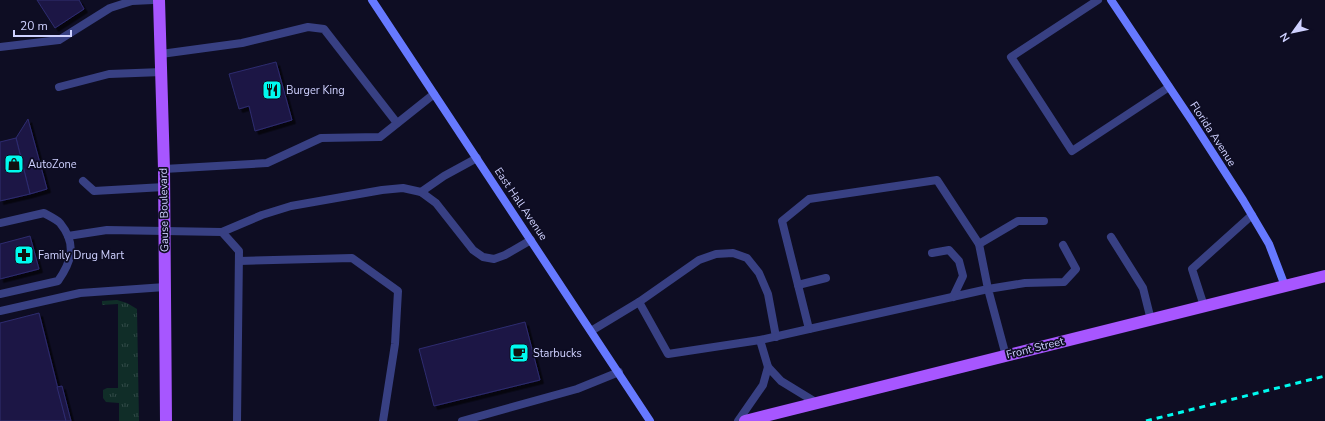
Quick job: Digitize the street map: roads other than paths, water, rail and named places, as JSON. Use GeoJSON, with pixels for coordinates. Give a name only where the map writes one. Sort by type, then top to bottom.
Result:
{"type":"FeatureCollection","features":[{"type":"Feature","properties":{"kind":"main road","name":"Gause Boulevard"},"geometry":{"type":"LineString","coordinates":[[159,0],[164,169],[166,421]]}},
{"type":"Feature","properties":{"kind":"main road","name":"Front Street"},"geometry":{"type":"LineString","coordinates":[[744,421],[1325,276]]}},
{"type":"Feature","properties":{"kind":"street","name":"East Hall Avenue"},"geometry":{"type":"LineString","coordinates":[[372,0],[650,421]]}},
{"type":"Feature","properties":{"kind":"street","name":"Florida Avenue"},"geometry":{"type":"LineString","coordinates":[[1111,0],[1252,215],[1269,244],[1285,286]]}},
{"type":"Feature","properties":{"kind":"lane"},"geometry":{"type":"LineString","coordinates":[[0,47],[59,40],[110,8],[132,1],[153,0]]}},
{"type":"Feature","properties":{"kind":"lane"},"geometry":{"type":"LineString","coordinates":[[1098,0],[1011,57],[1072,151],[1169,87]]}},
{"type":"Feature","properties":{"kind":"lane"},"geometry":{"type":"LineString","coordinates":[[161,54],[242,43],[308,27],[324,29],[397,123]]}},
{"type":"Feature","properties":{"kind":"lane"},"geometry":{"type":"LineString","coordinates":[[59,87],[109,74],[162,72]]}},
{"type":"Feature","properties":{"kind":"lane"},"geometry":{"type":"LineString","coordinates":[[164,169],[267,163],[321,138],[380,137],[434,94]]}},
{"type":"Feature","properties":{"kind":"lane"},"geometry":{"type":"LineString","coordinates":[[421,192],[444,176],[477,158]]}},
{"type":"Feature","properties":{"kind":"lane"},"geometry":{"type":"LineString","coordinates":[[809,329],[782,221],[809,199],[937,180],[979,244],[988,288],[1006,356]]}},
{"type":"Feature","properties":{"kind":"lane"},"geometry":{"type":"LineString","coordinates":[[84,181],[94,192],[164,187]]}},
{"type":"Feature","properties":{"kind":"lane"},"geometry":{"type":"LineString","coordinates":[[68,236],[107,230],[222,232],[262,215],[291,206],[382,190],[404,188],[421,192],[436,203],[472,250],[483,257],[494,259],[505,255],[531,240]]}},
{"type":"Feature","properties":{"kind":"lane"},"geometry":{"type":"LineString","coordinates":[[0,223],[44,213],[59,222],[68,236],[72,254],[67,269],[58,281],[0,294]]}},
{"type":"Feature","properties":{"kind":"lane"},"geometry":{"type":"LineString","coordinates":[[1204,306],[1192,269],[1252,215]]}},
{"type":"Feature","properties":{"kind":"lane"},"geometry":{"type":"LineString","coordinates":[[979,244],[1018,221],[1044,221]]}},
{"type":"Feature","properties":{"kind":"lane"},"geometry":{"type":"LineString","coordinates":[[222,232],[239,251],[237,421]]}},
{"type":"Feature","properties":{"kind":"lane"},"geometry":{"type":"LineString","coordinates":[[1111,237],[1143,288],[1150,320]]}},
{"type":"Feature","properties":{"kind":"lane"},"geometry":{"type":"LineString","coordinates":[[639,302],[668,354],[776,337],[988,288],[1064,282],[1076,269],[1063,245]]}},
{"type":"Feature","properties":{"kind":"lane"},"geometry":{"type":"LineString","coordinates":[[932,253],[950,250],[958,261],[963,276],[953,296]]}},
{"type":"Feature","properties":{"kind":"lane"},"geometry":{"type":"LineString","coordinates":[[591,331],[639,302],[699,260],[716,254],[733,254],[747,258],[759,273],[768,294],[776,337]]}},
{"type":"Feature","properties":{"kind":"lane"},"geometry":{"type":"LineString","coordinates":[[239,261],[352,258],[398,291],[395,344],[383,421]]}},
{"type":"Feature","properties":{"kind":"lane"},"geometry":{"type":"LineString","coordinates":[[798,285],[826,278]]}},
{"type":"Feature","properties":{"kind":"lane"},"geometry":{"type":"LineString","coordinates":[[0,311],[80,293],[165,287]]}},
{"type":"Feature","properties":{"kind":"lane"},"geometry":{"type":"LineString","coordinates":[[760,340],[768,367],[781,381],[816,403]]}},
{"type":"Feature","properties":{"kind":"lane"},"geometry":{"type":"LineString","coordinates":[[738,421],[763,385],[768,367]]}},
{"type":"Feature","properties":{"kind":"lane"},"geometry":{"type":"LineString","coordinates":[[462,421],[577,389],[618,372]]}},
{"type":"Feature","properties":{"kind":"railway"},"geometry":{"type":"LineString","coordinates":[[1146,421],[1325,376]]}},
{"type":"Feature","properties":{"kind":"place","name":"Burger King"},"geometry":{"type":"Point","coordinates":[272,90]}},
{"type":"Feature","properties":{"kind":"place","name":"AutoZone"},"geometry":{"type":"Point","coordinates":[14,164]}},
{"type":"Feature","properties":{"kind":"place","name":"Family Drug Mart"},"geometry":{"type":"Point","coordinates":[24,255]}},
{"type":"Feature","properties":{"kind":"place","name":"Starbucks"},"geometry":{"type":"Point","coordinates":[519,353]}}]}
